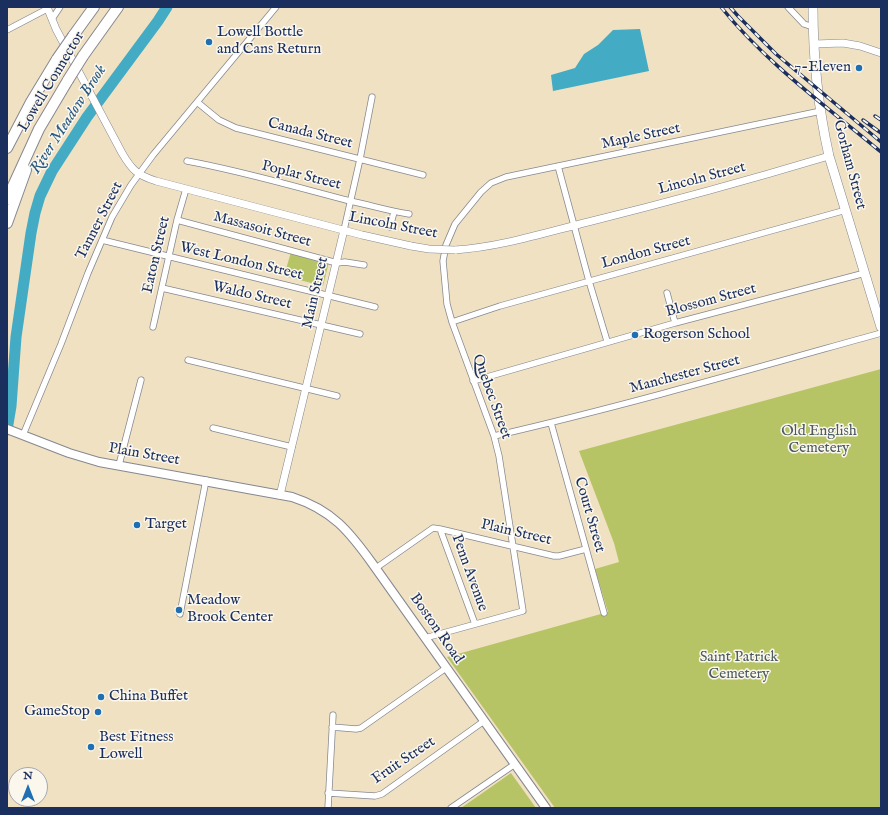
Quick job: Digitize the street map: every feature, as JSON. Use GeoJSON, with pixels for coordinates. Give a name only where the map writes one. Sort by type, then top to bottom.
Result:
{"type":"FeatureCollection","features":[{"type":"Feature","properties":{"kind":"highway","name":"Lowell Connector"},"geometry":{"type":"LineString","coordinates":[[7,148],[57,59],[94,7]]}},
{"type":"Feature","properties":{"kind":"highway","name":"Lowell Connector"},"geometry":{"type":"LineString","coordinates":[[7,199],[23,162],[45,118],[83,56],[118,7]]}},
{"type":"Feature","properties":{"kind":"highway"},"geometry":{"type":"LineString","coordinates":[[7,135],[40,87]]}},
{"type":"Feature","properties":{"kind":"highway"},"geometry":{"type":"LineString","coordinates":[[7,223],[45,118]]}},
{"type":"Feature","properties":{"kind":"main road","name":"Gorham Street"},"geometry":{"type":"LineString","coordinates":[[812,7],[814,44],[823,130],[829,156],[881,327]]}},
{"type":"Feature","properties":{"kind":"main road","name":"Plain Street"},"geometry":{"type":"LineString","coordinates":[[7,429],[85,458],[280,495]]}},
{"type":"Feature","properties":{"kind":"main road","name":"Boston Road"},"geometry":{"type":"LineString","coordinates":[[280,495],[298,499],[317,507],[334,518],[350,533],[546,808]]}},
{"type":"Feature","properties":{"kind":"street"},"geometry":{"type":"LineString","coordinates":[[52,19],[60,7]]}},
{"type":"Feature","properties":{"kind":"street","name":"Tanner Street"},"geometry":{"type":"LineString","coordinates":[[19,434],[118,206],[138,174],[276,7]]}},
{"type":"Feature","properties":{"kind":"street"},"geometry":{"type":"LineString","coordinates":[[788,7],[804,24],[813,27]]}},
{"type":"Feature","properties":{"kind":"street"},"geometry":{"type":"LineString","coordinates":[[7,30],[47,8]]}},
{"type":"Feature","properties":{"kind":"street","name":"Lincoln Street"},"geometry":{"type":"LineString","coordinates":[[47,8],[124,157],[133,170],[138,174],[156,181],[186,189],[411,246],[429,249],[455,250],[491,245],[574,226],[735,184],[829,156]]}},
{"type":"Feature","properties":{"kind":"street"},"geometry":{"type":"LineString","coordinates":[[814,44],[844,43],[860,46],[881,53]]}},
{"type":"Feature","properties":{"kind":"street","name":"Main Street"},"geometry":{"type":"LineString","coordinates":[[280,495],[337,263],[372,97]]}},
{"type":"Feature","properties":{"kind":"street","name":"Canada Street"},"geometry":{"type":"LineString","coordinates":[[197,102],[219,120],[236,128],[423,175]]}},
{"type":"Feature","properties":{"kind":"street","name":"Maple Street"},"geometry":{"type":"LineString","coordinates":[[475,200],[491,182],[506,177],[821,111]]}},
{"type":"Feature","properties":{"kind":"street","name":"Poplar Street"},"geometry":{"type":"LineString","coordinates":[[187,161],[224,168],[394,212],[409,214]]}},
{"type":"Feature","properties":{"kind":"street"},"geometry":{"type":"LineString","coordinates":[[558,166],[607,341]]}},
{"type":"Feature","properties":{"kind":"street","name":"Eaton Street"},"geometry":{"type":"LineString","coordinates":[[153,327],[177,220],[186,189]]}},
{"type":"Feature","properties":{"kind":"street","name":"Quebec Street"},"geometry":{"type":"LineString","coordinates":[[474,624],[523,611],[512,547],[503,480],[494,436],[473,381],[447,304],[443,261],[444,251],[448,237],[455,224],[475,200]]}},
{"type":"Feature","properties":{"kind":"street","name":"London Street"},"geometry":{"type":"LineString","coordinates":[[452,322],[500,306],[846,210]]}},
{"type":"Feature","properties":{"kind":"street"},"geometry":{"type":"LineString","coordinates":[[390,227],[394,212]]}},
{"type":"Feature","properties":{"kind":"street","name":"Massasoit Street"},"geometry":{"type":"LineString","coordinates":[[177,220],[337,263],[345,262],[364,265]]}},
{"type":"Feature","properties":{"kind":"street","name":"West London Street"},"geometry":{"type":"LineString","coordinates":[[102,240],[374,307]]}},
{"type":"Feature","properties":{"kind":"street","name":"Blossom Street"},"geometry":{"type":"LineString","coordinates":[[473,381],[607,341],[865,273]]}},
{"type":"Feature","properties":{"kind":"street","name":"Waldo Street"},"geometry":{"type":"LineString","coordinates":[[162,288],[360,334]]}},
{"type":"Feature","properties":{"kind":"street"},"geometry":{"type":"LineString","coordinates":[[667,293],[675,323]]}},
{"type":"Feature","properties":{"kind":"street","name":"Manchester Street"},"geometry":{"type":"LineString","coordinates":[[494,436],[551,423],[673,391],[881,332]]}},
{"type":"Feature","properties":{"kind":"street"},"geometry":{"type":"LineString","coordinates":[[188,360],[337,396]]}},
{"type":"Feature","properties":{"kind":"street"},"geometry":{"type":"LineString","coordinates":[[119,465],[141,380]]}},
{"type":"Feature","properties":{"kind":"street","name":"Court Street"},"geometry":{"type":"LineString","coordinates":[[551,423],[604,613]]}},
{"type":"Feature","properties":{"kind":"street"},"geometry":{"type":"LineString","coordinates":[[214,428],[292,447]]}},
{"type":"Feature","properties":{"kind":"street"},"geometry":{"type":"LineString","coordinates":[[180,614],[206,480]]}},
{"type":"Feature","properties":{"kind":"street"},"geometry":{"type":"LineString","coordinates":[[376,568],[430,529],[440,529]]}},
{"type":"Feature","properties":{"kind":"street","name":"Plain Street"},"geometry":{"type":"LineString","coordinates":[[440,529],[512,547],[559,556],[586,550]]}},
{"type":"Feature","properties":{"kind":"street","name":"Penn Avenue"},"geometry":{"type":"LineString","coordinates":[[440,529],[474,624]]}},
{"type":"Feature","properties":{"kind":"street"},"geometry":{"type":"LineString","coordinates":[[425,638],[474,624]]}},
{"type":"Feature","properties":{"kind":"street"},"geometry":{"type":"LineString","coordinates":[[332,727],[361,728],[446,668]]}},
{"type":"Feature","properties":{"kind":"street"},"geometry":{"type":"LineString","coordinates":[[328,808],[332,727],[334,715]]}},
{"type":"Feature","properties":{"kind":"street","name":"Fruit Street"},"geometry":{"type":"LineString","coordinates":[[328,793],[375,796],[382,794],[484,721]]}},
{"type":"Feature","properties":{"kind":"street"},"geometry":{"type":"LineString","coordinates":[[451,808],[515,764]]}},
{"type":"Feature","properties":{"kind":"green space"},"geometry":{"type":"Polygon","coordinates":[[[291,252],[329,262],[323,286],[284,276],[291,252]]]}},
{"type":"Feature","properties":{"kind":"green space","name":"Saint Patrick Cemetery"},"geometry":{"type":"Polygon","coordinates":[[[881,369],[881,808],[555,808],[447,657],[608,612],[595,569],[619,562],[614,543],[579,451],[881,369]]]}},
{"type":"Feature","properties":{"kind":"green space"},"geometry":{"type":"Polygon","coordinates":[[[511,773],[536,808],[461,808],[511,773]]]}},
{"type":"Feature","properties":{"kind":"water"},"geometry":{"type":"Polygon","coordinates":[[[640,29],[649,71],[553,91],[551,75],[575,68],[584,54],[598,45],[613,30],[640,29]]]}},
{"type":"Feature","properties":{"kind":"waterway","name":"River Meadow Brook"},"geometry":{"type":"LineString","coordinates":[[7,430],[11,406],[16,337],[31,233],[40,196],[52,171],[87,117],[167,7]]}},
{"type":"Feature","properties":{"kind":"railway"},"geometry":{"type":"LineString","coordinates":[[721,7],[757,47],[818,101],[881,152]]}},
{"type":"Feature","properties":{"kind":"railway"},"geometry":{"type":"LineString","coordinates":[[730,7],[776,54],[881,142]]}},
{"type":"Feature","properties":{"kind":"railway"},"geometry":{"type":"LineString","coordinates":[[875,116],[881,120]]}},
{"type":"Feature","properties":{"kind":"railway"},"geometry":{"type":"LineString","coordinates":[[863,120],[881,133]]}},
{"type":"Feature","properties":{"kind":"place","name":"Lowell Bottle and Cans Return"},"geometry":{"type":"Point","coordinates":[209,42]}},
{"type":"Feature","properties":{"kind":"place","name":"7-Eleven"},"geometry":{"type":"Point","coordinates":[859,68]}},
{"type":"Feature","properties":{"kind":"place","name":"Rogerson School"},"geometry":{"type":"Point","coordinates":[635,335]}},
{"type":"Feature","properties":{"kind":"place","name":"Target"},"geometry":{"type":"Point","coordinates":[137,525]}},
{"type":"Feature","properties":{"kind":"place","name":"Meadow Brook Center"},"geometry":{"type":"Point","coordinates":[179,610]}},
{"type":"Feature","properties":{"kind":"place","name":"China Buffet"},"geometry":{"type":"Point","coordinates":[101,697]}},
{"type":"Feature","properties":{"kind":"place","name":"GameStop"},"geometry":{"type":"Point","coordinates":[98,712]}},
{"type":"Feature","properties":{"kind":"place","name":"Best Fitness Lowell"},"geometry":{"type":"Point","coordinates":[91,747]}},
{"type":"Feature","properties":{"kind":"park label","name":"Old English Cemetery"},"geometry":{"type":"Point","coordinates":[819,440]}}]}
